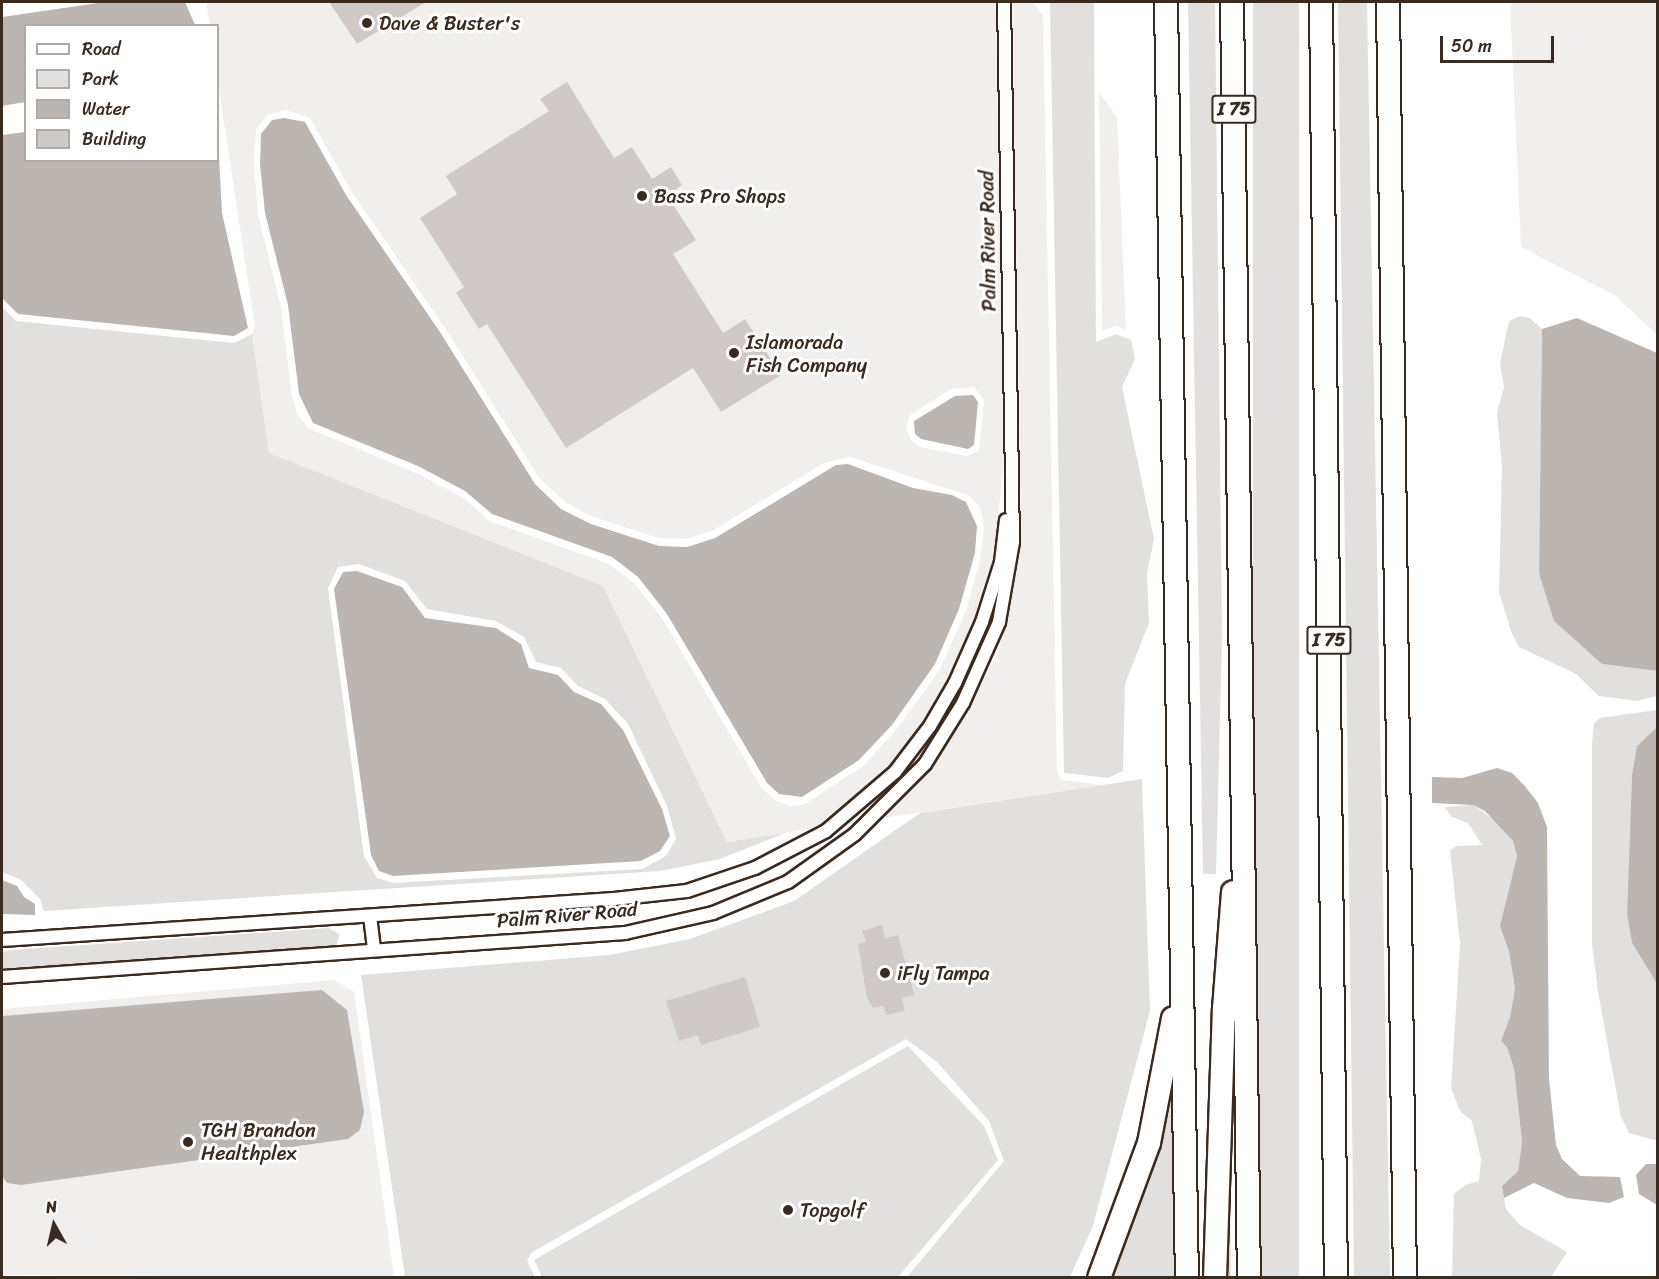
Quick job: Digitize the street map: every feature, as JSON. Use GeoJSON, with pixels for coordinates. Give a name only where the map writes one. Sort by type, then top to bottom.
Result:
{"type":"FeatureCollection","features":[{"type":"Feature","properties":{"kind":"highway"},"geometry":{"type":"LineString","coordinates":[[1166,2],[1180,951],[1186,1083],[1187,1278]]}},
{"type":"Feature","properties":{"kind":"highway","name":"I 75"},"geometry":{"type":"LineString","coordinates":[[1232,2],[1249,1278]]}},
{"type":"Feature","properties":{"kind":"highway","name":"I 75"},"geometry":{"type":"LineString","coordinates":[[1321,2],[1336,1278]]}},
{"type":"Feature","properties":{"kind":"highway"},"geometry":{"type":"LineString","coordinates":[[1388,2],[1405,1278]]}},
{"type":"Feature","properties":{"kind":"highway"},"geometry":{"type":"LineString","coordinates":[[1215,1278],[1228,940],[1244,826]]}},
{"type":"Feature","properties":{"kind":"highway"},"geometry":{"type":"LineString","coordinates":[[1099,1278],[1135,1189],[1152,1133],[1167,1059],[1180,951]]}},
{"type":"Feature","properties":{"kind":"street","name":"Palm River Road"},"geometry":{"type":"LineString","coordinates":[[2,977],[625,933],[713,913],[788,882],[855,834],[925,764],[988,654],[999,622],[1013,542],[1004,2]]}},
{"type":"Feature","properties":{"kind":"street","name":"Palm River Road"},"geometry":{"type":"LineString","coordinates":[[2,940],[370,916],[687,891],[755,868],[826,831],[896,772],[955,683],[982,622],[1001,562],[1011,480]]}},
{"type":"Feature","properties":{"kind":"street"},"geometry":{"type":"LineString","coordinates":[[370,916],[374,950]]}},
{"type":"Feature","properties":{"kind":"shaded area"},"geometry":{"type":"Polygon","coordinates":[[[206,2],[996,2],[1004,463],[993,560],[974,619],[948,678],[924,720],[890,766],[822,823],[810,829],[727,842],[603,586],[269,453],[252,334],[255,327],[219,90],[219,24],[210,24],[206,2]],[[285,110],[267,115],[256,129],[254,164],[258,215],[281,307],[292,396],[297,414],[308,428],[416,473],[462,497],[490,521],[609,564],[634,583],[662,618],[761,787],[775,800],[789,806],[805,804],[863,766],[897,729],[940,669],[966,611],[981,556],[984,527],[980,508],[970,496],[850,457],[824,463],[712,531],[686,539],[659,538],[593,517],[565,502],[540,479],[443,325],[351,191],[310,118],[285,110]],[[974,387],[952,389],[910,415],[906,428],[911,440],[920,447],[967,456],[979,450],[984,400],[974,387]]]}},
{"type":"Feature","properties":{"kind":"shaded area"},"geometry":{"type":"Polygon","coordinates":[[[1012,2],[1033,2],[1043,15],[1057,773],[1062,780],[1102,785],[883,818],[930,771],[996,657],[1007,624],[1021,544],[1012,2]]]}},
{"type":"Feature","properties":{"kind":"shaded area"},"geometry":{"type":"Polygon","coordinates":[[[1510,2],[1657,2],[1657,335],[1616,296],[1521,247],[1510,2]]]}},
{"type":"Feature","properties":{"kind":"shaded area"},"geometry":{"type":"Polygon","coordinates":[[[1099,92],[1117,117],[1126,330],[1116,326],[1102,331],[1099,92]]]}},
{"type":"Feature","properties":{"kind":"shaded area","name":"TGH Brandon Healthplex"},"geometry":{"type":"Polygon","coordinates":[[[334,980],[354,992],[394,1277],[2,1275],[2,1009],[334,980]]]}},
{"type":"Feature","properties":{"kind":"green space"},"geometry":{"type":"Polygon","coordinates":[[[1050,2],[1094,2],[1096,342],[1116,334],[1131,340],[1135,359],[1122,387],[1154,539],[1147,573],[1149,623],[1125,684],[1123,771],[1108,778],[1064,773],[1050,2]]]}},
{"type":"Feature","properties":{"kind":"green space"},"geometry":{"type":"Polygon","coordinates":[[[1188,2],[1215,2],[1222,638],[1216,874],[1203,874],[1188,2]]]}},
{"type":"Feature","properties":{"kind":"green space"},"geometry":{"type":"Polygon","coordinates":[[[1253,2],[1299,2],[1299,1277],[1253,1277],[1253,2]]]}},
{"type":"Feature","properties":{"kind":"green space"},"geometry":{"type":"Polygon","coordinates":[[[1338,2],[1367,2],[1390,1278],[1354,1277],[1338,2]]]}},
{"type":"Feature","properties":{"kind":"green space"},"geometry":{"type":"Polygon","coordinates":[[[2,307],[16,321],[234,343],[252,334],[269,453],[603,586],[727,842],[785,833],[720,859],[660,871],[44,911],[40,899],[21,880],[2,872],[2,307]],[[359,564],[338,567],[328,588],[364,856],[377,878],[393,883],[642,869],[666,856],[676,839],[667,806],[628,724],[605,699],[578,686],[561,668],[536,662],[524,637],[496,621],[427,609],[405,581],[359,564]]]}},
{"type":"Feature","properties":{"kind":"green space"},"geometry":{"type":"Polygon","coordinates":[[[1520,316],[1530,318],[1542,329],[1539,573],[1602,664],[1657,671],[1657,696],[1637,701],[1599,696],[1576,674],[1519,647],[1511,631],[1499,592],[1502,467],[1497,413],[1504,387],[1500,363],[1509,321],[1520,316]]]}},
{"type":"Feature","properties":{"kind":"green space"},"geometry":{"type":"Polygon","coordinates":[[[1657,710],[1657,727],[1637,746],[1632,775],[1627,914],[1632,943],[1657,984],[1657,1140],[1654,1140],[1629,1133],[1621,1117],[1598,992],[1592,944],[1592,743],[1594,723],[1600,718],[1657,710]]]}},
{"type":"Feature","properties":{"kind":"green space"},"geometry":{"type":"Polygon","coordinates":[[[1142,779],[1150,1011],[1093,1226],[1070,1277],[907,1277],[1004,1161],[989,1121],[937,1062],[906,1039],[531,1253],[527,1261],[535,1277],[405,1277],[361,975],[609,955],[690,939],[794,901],[920,813],[1142,779]]]}},
{"type":"Feature","properties":{"kind":"green space"},"geometry":{"type":"Polygon","coordinates":[[[1473,805],[1497,822],[1513,841],[1517,856],[1500,926],[1509,952],[1515,989],[1510,1017],[1501,1041],[1507,1047],[1514,1069],[1522,1142],[1518,1171],[1502,1186],[1506,1209],[1520,1225],[1567,1252],[1551,1277],[1452,1277],[1454,1194],[1465,1185],[1479,1181],[1481,1159],[1472,1121],[1460,1111],[1451,1088],[1460,944],[1450,850],[1457,846],[1482,845],[1468,823],[1452,817],[1445,807],[1473,805]]]}},
{"type":"Feature","properties":{"kind":"green space"},"geometry":{"type":"Polygon","coordinates":[[[328,928],[340,934],[336,945],[2,969],[2,952],[12,950],[328,928]]]}},
{"type":"Feature","properties":{"kind":"green space","name":"Topgolf"},"geometry":{"type":"Polygon","coordinates":[[[908,1046],[984,1126],[998,1160],[898,1277],[542,1277],[534,1260],[908,1046]]]}},
{"type":"Feature","properties":{"kind":"green space"},"geometry":{"type":"Polygon","coordinates":[[[1169,1084],[1178,1085],[1179,1277],[1106,1278],[1169,1084]]]}},
{"type":"Feature","properties":{"kind":"green space"},"geometry":{"type":"Polygon","coordinates":[[[1230,1185],[1231,1277],[1221,1278],[1225,1186],[1230,1185]]]}},
{"type":"Feature","properties":{"kind":"water"},"geometry":{"type":"Polygon","coordinates":[[[105,2],[185,2],[195,24],[24,24],[24,102],[2,106],[2,17],[105,2]]]}},
{"type":"Feature","properties":{"kind":"water"},"geometry":{"type":"Polygon","coordinates":[[[284,118],[305,122],[346,195],[438,329],[535,484],[561,509],[591,524],[659,546],[687,547],[715,538],[836,465],[848,464],[913,488],[952,495],[966,502],[977,526],[975,553],[959,609],[935,664],[892,725],[859,760],[802,797],[779,794],[767,783],[667,614],[638,577],[612,557],[492,514],[465,491],[418,466],[313,423],[299,394],[288,305],[265,213],[260,164],[261,134],[272,120],[284,118]]]}},
{"type":"Feature","properties":{"kind":"water"},"geometry":{"type":"Polygon","coordinates":[[[24,132],[24,162],[219,162],[219,156],[222,213],[248,328],[234,336],[18,314],[2,298],[2,135],[24,132]]]}},
{"type":"Feature","properties":{"kind":"water"},"geometry":{"type":"Polygon","coordinates":[[[1577,318],[1657,353],[1657,671],[1602,664],[1554,621],[1539,573],[1542,329],[1577,318]]]}},
{"type":"Feature","properties":{"kind":"water"},"geometry":{"type":"Polygon","coordinates":[[[973,395],[978,402],[974,445],[968,449],[921,439],[915,434],[914,421],[955,396],[973,395]]]}},
{"type":"Feature","properties":{"kind":"water"},"geometry":{"type":"Polygon","coordinates":[[[357,571],[402,587],[425,618],[496,628],[521,644],[529,668],[558,675],[574,692],[601,704],[623,730],[662,809],[670,836],[660,851],[641,861],[393,876],[379,871],[371,855],[334,589],[343,572],[357,571]]]}},
{"type":"Feature","properties":{"kind":"water"},"geometry":{"type":"Polygon","coordinates":[[[1657,727],[1657,984],[1632,943],[1627,914],[1632,775],[1637,746],[1657,727]]]}},
{"type":"Feature","properties":{"kind":"water"},"geometry":{"type":"Polygon","coordinates":[[[1497,768],[1512,773],[1524,785],[1538,803],[1547,827],[1549,1079],[1556,1145],[1562,1159],[1580,1176],[1620,1177],[1624,1197],[1609,1203],[1567,1198],[1534,1183],[1504,1198],[1502,1186],[1518,1171],[1522,1142],[1514,1069],[1507,1047],[1501,1041],[1510,1017],[1515,989],[1509,952],[1500,926],[1517,856],[1513,841],[1485,811],[1473,805],[1432,803],[1432,777],[1462,778],[1497,768]]]}},
{"type":"Feature","properties":{"kind":"water"},"geometry":{"type":"Polygon","coordinates":[[[2,880],[17,886],[24,897],[35,904],[35,915],[2,914],[2,880]]]}},
{"type":"Feature","properties":{"kind":"water"},"geometry":{"type":"Polygon","coordinates":[[[322,990],[347,1010],[364,1112],[360,1130],[348,1139],[21,1185],[7,1183],[2,1176],[2,1016],[322,990]]]}},
{"type":"Feature","properties":{"kind":"water"},"geometry":{"type":"Polygon","coordinates":[[[1646,1164],[1657,1164],[1657,1205],[1639,1194],[1636,1175],[1646,1164]]]}},
{"type":"Feature","properties":{"kind":"building","name":"Dave & Buster's"},"geometry":{"type":"Polygon","coordinates":[[[329,2],[426,2],[357,44],[329,2]]]}},
{"type":"Feature","properties":{"kind":"building"},"geometry":{"type":"Polygon","coordinates":[[[567,82],[614,158],[632,147],[652,179],[671,167],[682,185],[667,195],[696,240],[673,254],[723,333],[745,319],[781,375],[721,412],[693,368],[566,448],[487,324],[479,329],[456,293],[464,287],[420,218],[457,194],[446,176],[549,111],[540,99],[567,82]]]}},
{"type":"Feature","properties":{"kind":"building","name":"iFly Tampa"},"geometry":{"type":"Polygon","coordinates":[[[882,925],[885,938],[898,935],[914,995],[902,998],[905,1011],[886,1015],[883,1006],[873,1008],[867,998],[858,944],[866,942],[862,931],[882,925]]]}},
{"type":"Feature","properties":{"kind":"building"},"geometry":{"type":"Polygon","coordinates":[[[745,977],[760,1027],[701,1045],[698,1035],[679,1041],[666,1001],[745,977]]]}},
{"type":"Feature","properties":{"kind":"place","name":"Dave & Buster's"},"geometry":{"type":"Point","coordinates":[367,23]}},
{"type":"Feature","properties":{"kind":"place","name":"Bass Pro Shops"},"geometry":{"type":"Point","coordinates":[642,196]}},
{"type":"Feature","properties":{"kind":"place","name":"Islamorada Fish Company"},"geometry":{"type":"Point","coordinates":[734,353]}},
{"type":"Feature","properties":{"kind":"place","name":"iFly Tampa"},"geometry":{"type":"Point","coordinates":[885,973]}},
{"type":"Feature","properties":{"kind":"place","name":"TGH Brandon Healthplex"},"geometry":{"type":"Point","coordinates":[188,1142]}},
{"type":"Feature","properties":{"kind":"place","name":"Topgolf"},"geometry":{"type":"Point","coordinates":[788,1210]}}]}
